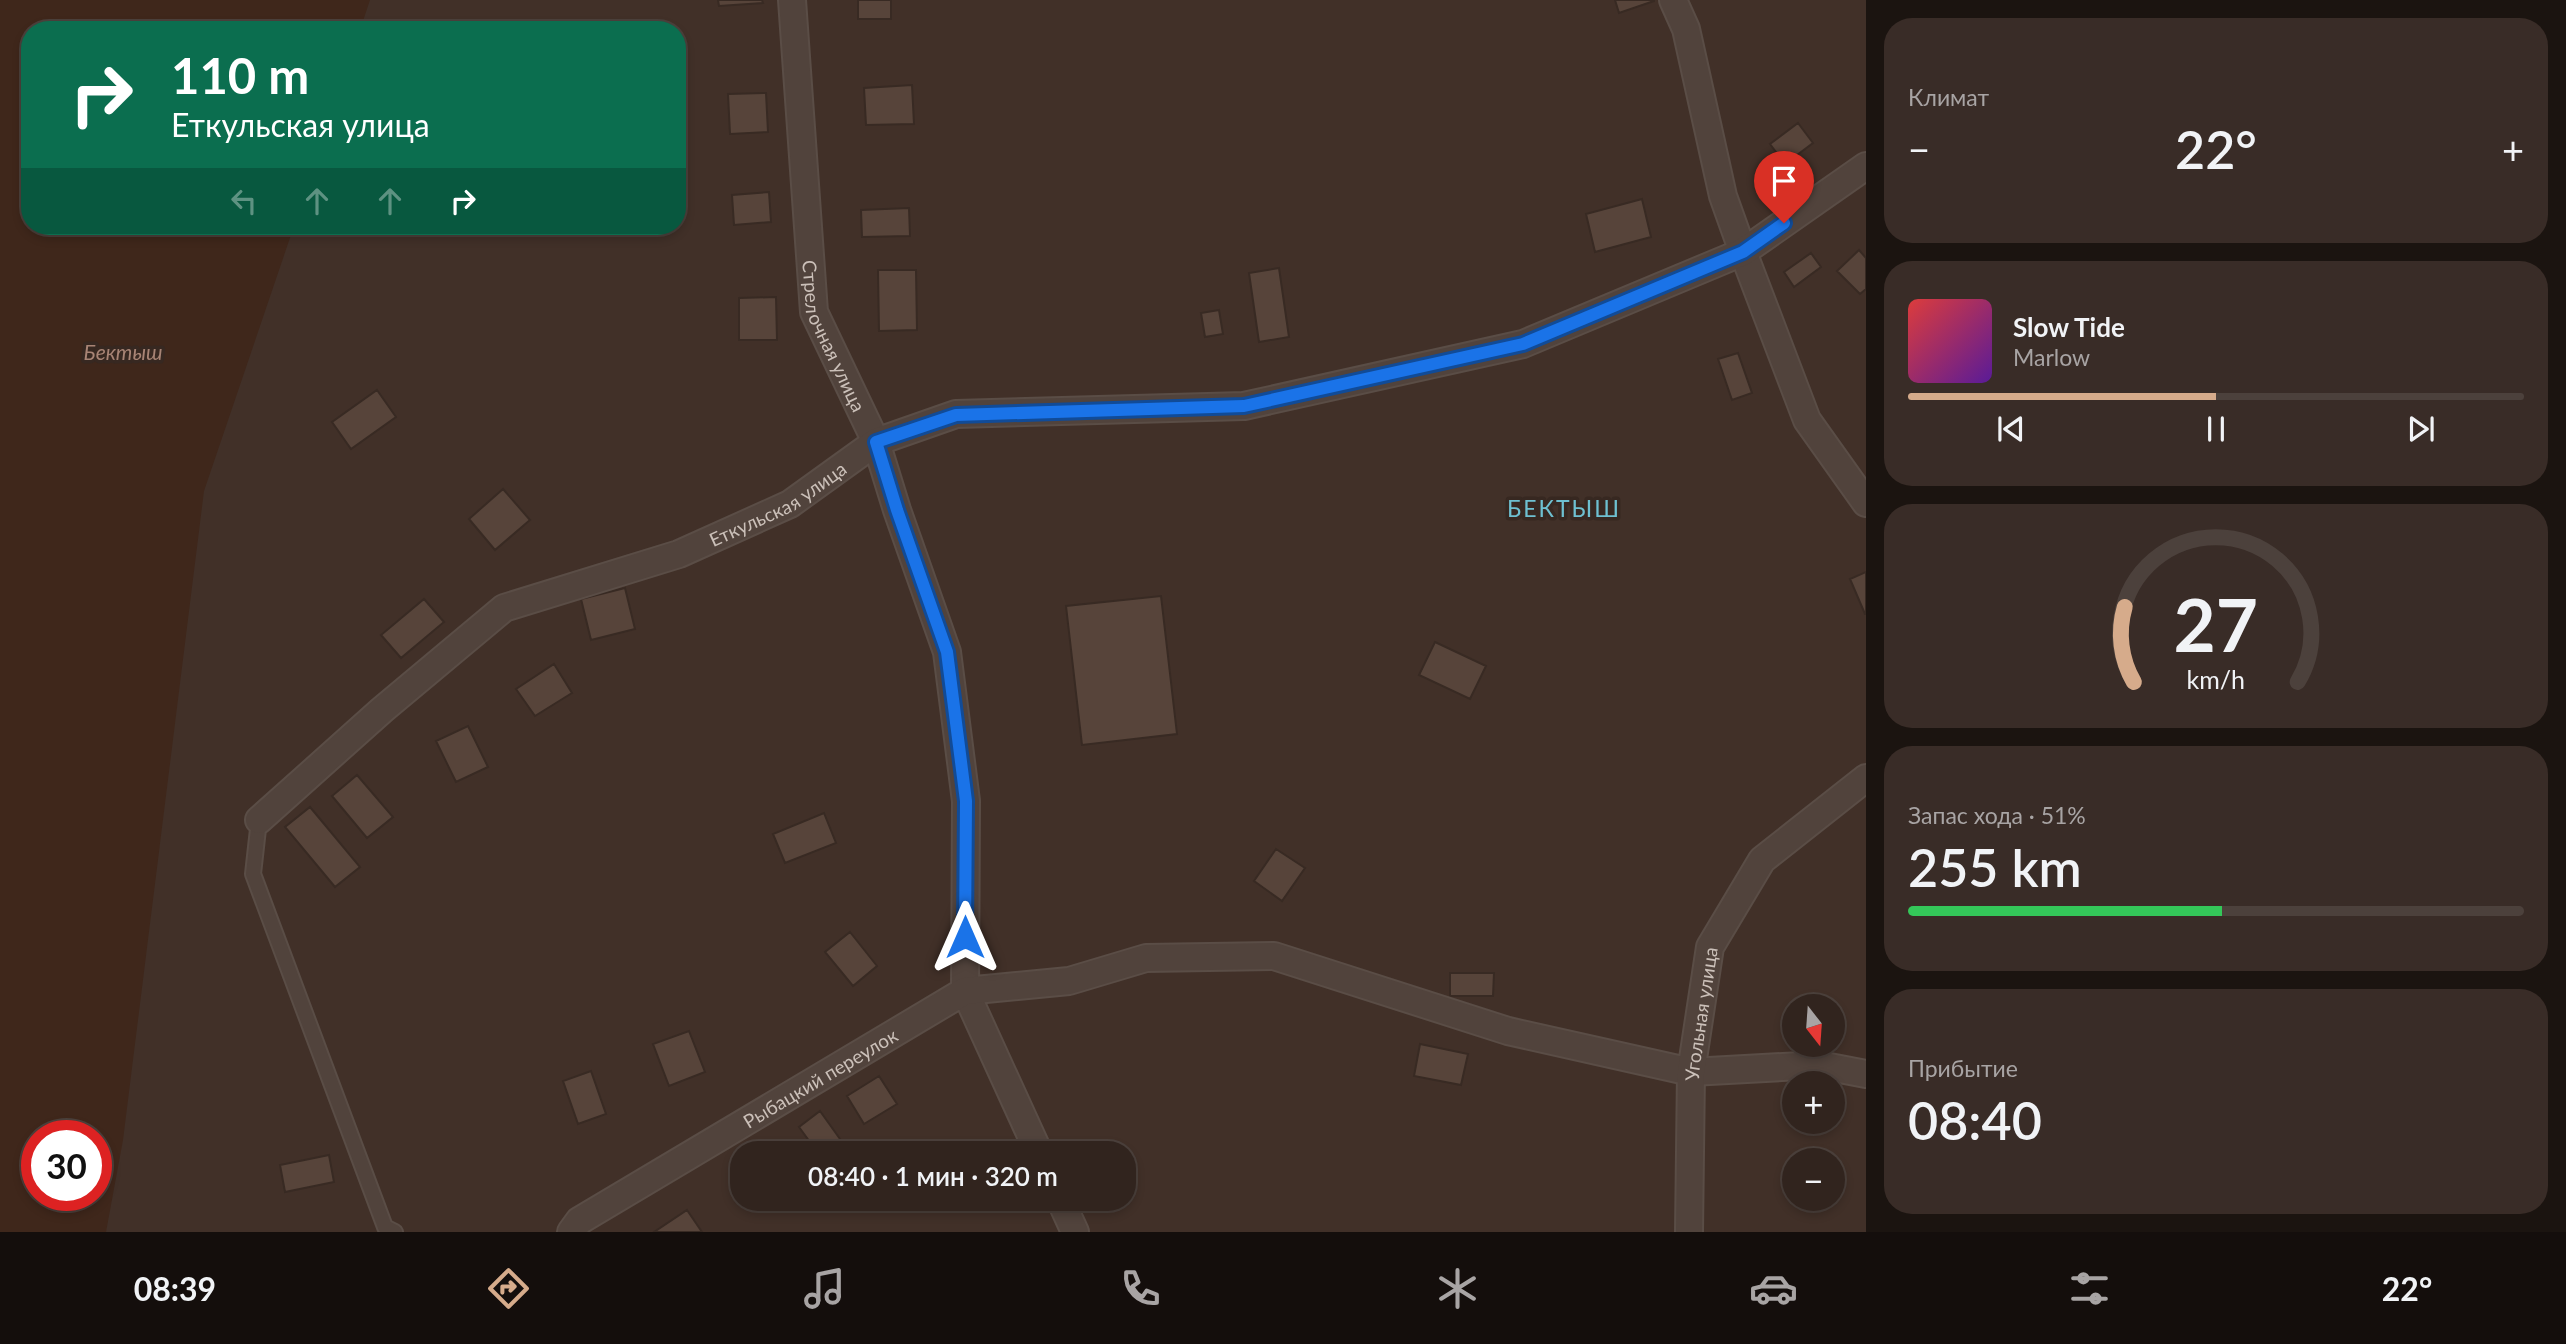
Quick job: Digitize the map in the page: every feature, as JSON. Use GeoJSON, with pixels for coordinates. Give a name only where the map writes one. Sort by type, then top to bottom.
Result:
{"type":"FeatureCollection","features":[{"type":"Feature","properties":{"kind":"street","name":"Стрелочная улица"},"geometry":{"type":"LineString","coordinates":[[792,0],[814,312],[876,442],[947,652],[966,801],[964,991]]}},
{"type":"Feature","properties":{"kind":"street"},"geometry":{"type":"LineString","coordinates":[[1673,0],[1686,29],[1723,196],[1743,252],[1808,420],[1866,503]]}},
{"type":"Feature","properties":{"kind":"street","name":"Еткульская улица"},"geometry":{"type":"LineString","coordinates":[[259,820],[382,710],[504,608],[679,554],[790,504],[876,442],[956,415],[1244,406],[1523,344],[1743,252],[1866,166]]}},
{"type":"Feature","properties":{"kind":"street","name":"Угольная улица"},"geometry":{"type":"LineString","coordinates":[[1689,1232],[1691,1072],[1710,947],[1762,860],[1866,778]]}},
{"type":"Feature","properties":{"kind":"street"},"geometry":{"type":"LineString","coordinates":[[1033,1141],[964,991],[1069,981],[1146,958],[1274,956],[1508,1031],[1691,1072],[1819,1065],[1866,1074]]}},
{"type":"Feature","properties":{"kind":"street","name":"Рыбацкий переулок"},"geometry":{"type":"LineString","coordinates":[[571,1232],[579,1221],[964,991]]}},
{"type":"Feature","properties":{"kind":"street"},"geometry":{"type":"LineString","coordinates":[[1065,1211],[1075,1232]]}},
{"type":"Feature","properties":{"kind":"lane"},"geometry":{"type":"LineString","coordinates":[[259,820],[253,874],[384,1227],[395,1232]]}},
{"type":"Feature","properties":{"kind":"water","name":"Бектыш"},"geometry":{"type":"Polygon","coordinates":[[[0,0],[370,0],[363,21],[21,21],[21,235],[291,235],[204,491],[123,1140],[112,1200],[112,1120],[21,1120],[21,1211],[110,1211],[106,1232],[0,1232],[0,0]]]}},
{"type":"Feature","properties":{"kind":"building"},"geometry":{"type":"Polygon","coordinates":[[[718,0],[762,0],[763,3],[719,6],[718,0]]]}},
{"type":"Feature","properties":{"kind":"building"},"geometry":{"type":"Polygon","coordinates":[[[858,0],[891,0],[891,19],[858,19],[858,0]]]}},
{"type":"Feature","properties":{"kind":"building"},"geometry":{"type":"Polygon","coordinates":[[[1615,0],[1654,0],[1654,1],[1619,13],[1615,0]]]}},
{"type":"Feature","properties":{"kind":"building"},"geometry":{"type":"Polygon","coordinates":[[[912,85],[914,124],[866,125],[864,88],[912,85]]]}},
{"type":"Feature","properties":{"kind":"building"},"geometry":{"type":"Polygon","coordinates":[[[766,93],[768,132],[730,134],[728,94],[766,93]]]}},
{"type":"Feature","properties":{"kind":"building"},"geometry":{"type":"Polygon","coordinates":[[[1798,123],[1813,143],[1785,164],[1770,144],[1798,123]]]}},
{"type":"Feature","properties":{"kind":"building"},"geometry":{"type":"Polygon","coordinates":[[[769,192],[771,222],[734,225],[732,195],[769,192]]]}},
{"type":"Feature","properties":{"kind":"building"},"geometry":{"type":"Polygon","coordinates":[[[1642,199],[1651,237],[1595,252],[1586,214],[1642,199]]]}},
{"type":"Feature","properties":{"kind":"building"},"geometry":{"type":"Polygon","coordinates":[[[909,208],[910,236],[862,237],[861,210],[909,208]]]}},
{"type":"Feature","properties":{"kind":"building"},"geometry":{"type":"Polygon","coordinates":[[[1859,250],[1866,258],[1866,289],[1860,294],[1837,271],[1859,250]]]}},
{"type":"Feature","properties":{"kind":"building"},"geometry":{"type":"Polygon","coordinates":[[[1811,253],[1821,267],[1794,287],[1784,272],[1811,253]]]}},
{"type":"Feature","properties":{"kind":"building"},"geometry":{"type":"Polygon","coordinates":[[[1279,268],[1289,337],[1259,342],[1249,273],[1279,268]]]}},
{"type":"Feature","properties":{"kind":"building"},"geometry":{"type":"Polygon","coordinates":[[[878,270],[916,270],[917,330],[879,331],[878,270]]]}},
{"type":"Feature","properties":{"kind":"building"},"geometry":{"type":"Polygon","coordinates":[[[776,297],[777,340],[739,340],[739,298],[776,297]]]}},
{"type":"Feature","properties":{"kind":"building"},"geometry":{"type":"Polygon","coordinates":[[[1219,310],[1223,334],[1205,337],[1201,313],[1219,310]]]}},
{"type":"Feature","properties":{"kind":"building"},"geometry":{"type":"Polygon","coordinates":[[[1738,353],[1752,393],[1732,400],[1718,359],[1738,353]]]}},
{"type":"Feature","properties":{"kind":"building"},"geometry":{"type":"Polygon","coordinates":[[[377,390],[396,417],[351,449],[332,422],[377,390]]]}},
{"type":"Feature","properties":{"kind":"building"},"geometry":{"type":"Polygon","coordinates":[[[503,489],[530,520],[495,550],[469,519],[503,489]]]}},
{"type":"Feature","properties":{"kind":"building"},"geometry":{"type":"Polygon","coordinates":[[[1866,572],[1866,614],[1865,614],[1850,579],[1866,572]]]}},
{"type":"Feature","properties":{"kind":"building"},"geometry":{"type":"Polygon","coordinates":[[[625,588],[635,629],[591,640],[581,599],[625,588]]]}},
{"type":"Feature","properties":{"kind":"building"},"geometry":{"type":"Polygon","coordinates":[[[1161,596],[1177,734],[1082,745],[1066,606],[1161,596]]]}},
{"type":"Feature","properties":{"kind":"building"},"geometry":{"type":"Polygon","coordinates":[[[424,599],[444,622],[401,658],[381,635],[424,599]]]}},
{"type":"Feature","properties":{"kind":"building"},"geometry":{"type":"Polygon","coordinates":[[[1435,642],[1486,666],[1470,699],[1419,675],[1435,642]]]}},
{"type":"Feature","properties":{"kind":"building"},"geometry":{"type":"Polygon","coordinates":[[[554,664],[572,693],[535,716],[516,689],[554,664]]]}},
{"type":"Feature","properties":{"kind":"building"},"geometry":{"type":"Polygon","coordinates":[[[468,726],[488,767],[456,782],[436,741],[468,726]]]}},
{"type":"Feature","properties":{"kind":"building"},"geometry":{"type":"Polygon","coordinates":[[[357,775],[393,817],[367,838],[332,796],[357,775]]]}},
{"type":"Feature","properties":{"kind":"building"},"geometry":{"type":"Polygon","coordinates":[[[310,807],[360,867],[335,887],[285,827],[310,807]]]}},
{"type":"Feature","properties":{"kind":"building"},"geometry":{"type":"Polygon","coordinates":[[[824,813],[836,843],[785,863],[773,834],[824,813]]]}},
{"type":"Feature","properties":{"kind":"building"},"geometry":{"type":"Polygon","coordinates":[[[1276,849],[1305,868],[1282,901],[1254,881],[1276,849]]]}},
{"type":"Feature","properties":{"kind":"building"},"geometry":{"type":"Polygon","coordinates":[[[850,932],[877,966],[853,986],[825,952],[850,932]]]}},
{"type":"Feature","properties":{"kind":"building"},"geometry":{"type":"Polygon","coordinates":[[[1450,973],[1494,973],[1493,996],[1450,996],[1450,973]]]}},
{"type":"Feature","properties":{"kind":"building"},"geometry":{"type":"Polygon","coordinates":[[[689,1031],[705,1072],[669,1086],[653,1044],[689,1031]]]}},
{"type":"Feature","properties":{"kind":"building"},"geometry":{"type":"Polygon","coordinates":[[[1420,1044],[1468,1054],[1461,1085],[1414,1076],[1420,1044]]]}},
{"type":"Feature","properties":{"kind":"building"},"geometry":{"type":"Polygon","coordinates":[[[591,1071],[606,1114],[578,1124],[563,1081],[591,1071]]]}},
{"type":"Feature","properties":{"kind":"building"},"geometry":{"type":"Polygon","coordinates":[[[879,1076],[897,1104],[864,1124],[847,1096],[879,1076]]]}},
{"type":"Feature","properties":{"kind":"building"},"geometry":{"type":"Polygon","coordinates":[[[820,1111],[841,1141],[809,1141],[799,1127],[820,1111]]]}},
{"type":"Feature","properties":{"kind":"building"},"geometry":{"type":"Polygon","coordinates":[[[329,1155],[334,1182],[285,1192],[280,1165],[329,1155]]]}},
{"type":"Feature","properties":{"kind":"building"},"geometry":{"type":"Polygon","coordinates":[[[687,1210],[702,1232],[654,1232],[687,1210]]]}},
{"type":"Feature","properties":{"kind":"district","name":"БЕКТЫШ"},"geometry":{"type":"Point","coordinates":[1564,508]}},
{"type":"Feature","properties":{"kind":"route"},"geometry":{"type":"LineString","coordinates":[[965,937],[966,801],[947,652],[876,442],[956,415],[1244,406],[1523,344],[1743,252],[1784,223]]}}]}
